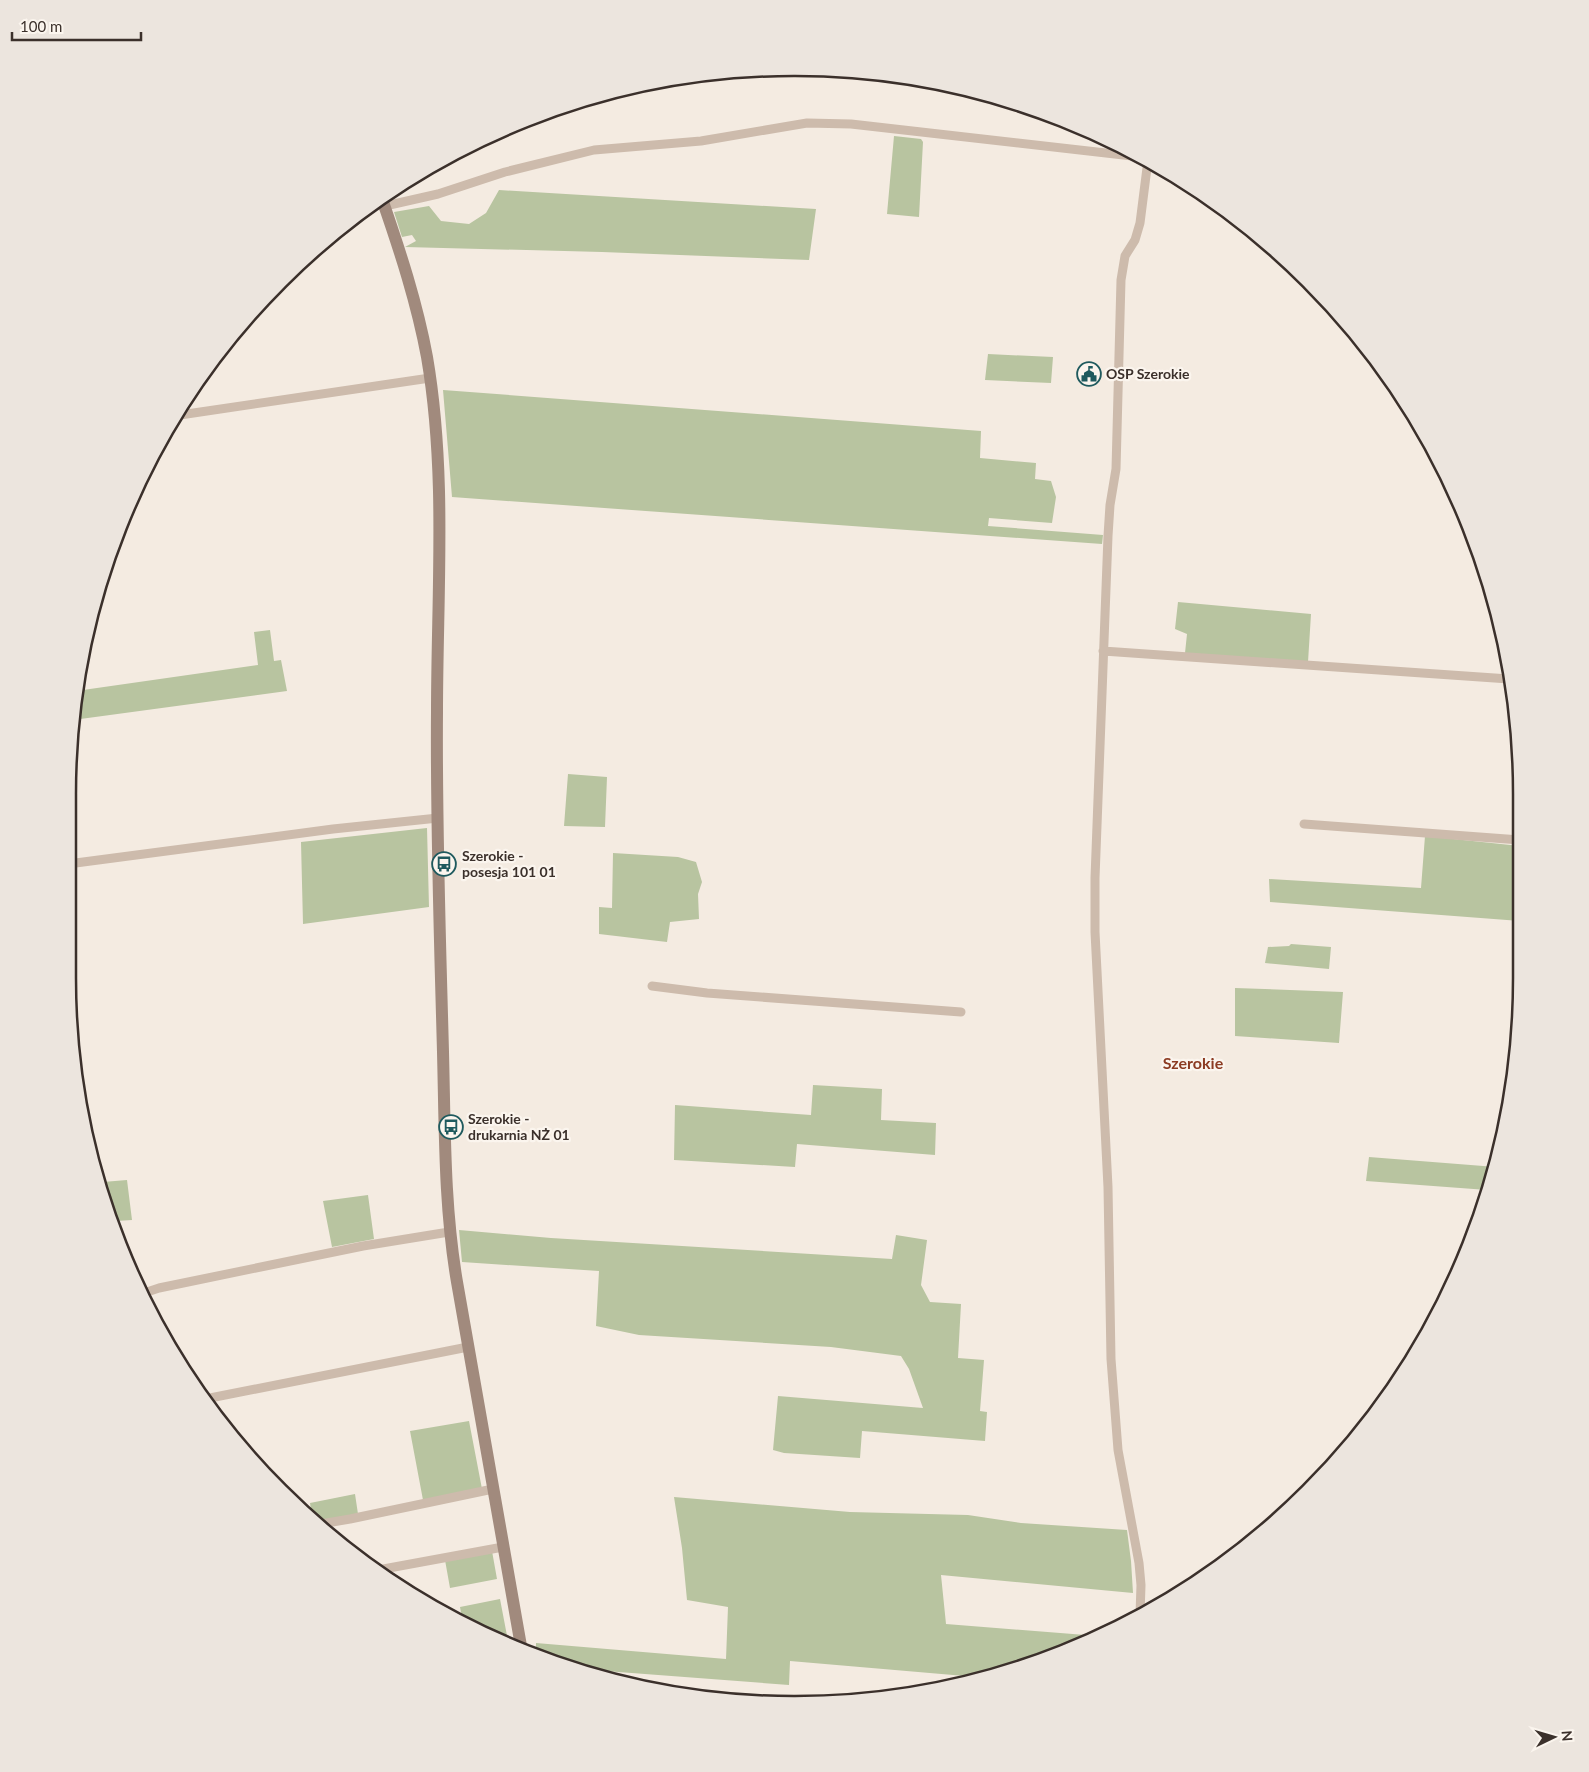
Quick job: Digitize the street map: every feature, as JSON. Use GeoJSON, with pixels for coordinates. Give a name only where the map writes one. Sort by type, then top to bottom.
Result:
{"type":"FeatureCollection","features":[{"type":"Feature","properties":{"kind":"street"},"geometry":{"type":"LineString","coordinates":[[389,201],[438,194],[505,172],[594,150],[701,141],[813,122],[840,122],[1121,155]]}},
{"type":"Feature","properties":{"kind":"street"},"geometry":{"type":"LineString","coordinates":[[1140,1607],[1139,1563],[1118,1450],[1111,1359],[1108,1187],[1094,909],[1108,528],[1116,469],[1121,280],[1125,256],[1135,240],[1140,223],[1147,168]]}},
{"type":"Feature","properties":{"kind":"street"},"geometry":{"type":"LineString","coordinates":[[385,205],[416,308],[430,378],[435,428],[440,573],[437,705],[438,818],[449,1232],[520,1641]]}},
{"type":"Feature","properties":{"kind":"street"},"geometry":{"type":"LineString","coordinates":[[185,414],[430,378]]}},
{"type":"Feature","properties":{"kind":"street"},"geometry":{"type":"LineString","coordinates":[[1103,651],[1503,679]]}},
{"type":"Feature","properties":{"kind":"street"},"geometry":{"type":"LineString","coordinates":[[76,863],[333,829],[438,818]]}},
{"type":"Feature","properties":{"kind":"street"},"geometry":{"type":"LineString","coordinates":[[1304,824],[1513,839]]}},
{"type":"Feature","properties":{"kind":"street"},"geometry":{"type":"LineString","coordinates":[[652,986],[717,994],[961,1012]]}},
{"type":"Feature","properties":{"kind":"street"},"geometry":{"type":"LineString","coordinates":[[148,1292],[363,1246],[449,1232]]}},
{"type":"Feature","properties":{"kind":"street"},"geometry":{"type":"LineString","coordinates":[[212,1398],[468,1347]]}},
{"type":"Feature","properties":{"kind":"street"},"geometry":{"type":"LineString","coordinates":[[327,1523],[493,1489]]}},
{"type":"Feature","properties":{"kind":"street"},"geometry":{"type":"LineString","coordinates":[[386,1568],[503,1547]]}},
{"type":"Feature","properties":{"kind":"green space"},"geometry":{"type":"Polygon","coordinates":[[[894,136],[921,139],[923,142],[919,217],[887,214],[894,136]]]}},
{"type":"Feature","properties":{"kind":"green space"},"geometry":{"type":"Polygon","coordinates":[[[499,190],[816,209],[809,260],[405,247],[416,241],[412,235],[402,237],[394,212],[429,206],[441,221],[469,224],[486,213],[499,190]]]}},
{"type":"Feature","properties":{"kind":"green space"},"geometry":{"type":"Polygon","coordinates":[[[988,354],[1053,357],[1051,383],[985,380],[988,354]]]}},
{"type":"Feature","properties":{"kind":"green space"},"geometry":{"type":"Polygon","coordinates":[[[443,390],[981,431],[980,458],[1036,463],[1035,479],[1051,481],[1056,497],[1052,523],[989,518],[988,526],[1103,535],[1102,544],[452,497],[443,390]]]}},
{"type":"Feature","properties":{"kind":"green space"},"geometry":{"type":"Polygon","coordinates":[[[1178,602],[1311,614],[1308,662],[1185,653],[1187,634],[1175,629],[1178,602]]]}},
{"type":"Feature","properties":{"kind":"green space"},"geometry":{"type":"Polygon","coordinates":[[[270,630],[274,661],[281,660],[287,691],[80,719],[84,690],[258,665],[254,632],[270,630]]]}},
{"type":"Feature","properties":{"kind":"green space"},"geometry":{"type":"Polygon","coordinates":[[[568,774],[607,777],[605,827],[564,826],[568,774]]]}},
{"type":"Feature","properties":{"kind":"green space"},"geometry":{"type":"Polygon","coordinates":[[[427,828],[429,907],[303,924],[301,842],[427,828]]]}},
{"type":"Feature","properties":{"kind":"green space"},"geometry":{"type":"Polygon","coordinates":[[[1425,836],[1513,845],[1513,920],[1270,902],[1269,879],[1421,888],[1425,836]]]}},
{"type":"Feature","properties":{"kind":"green space"},"geometry":{"type":"Polygon","coordinates":[[[613,853],[678,857],[696,862],[702,882],[698,894],[699,919],[670,922],[667,942],[599,934],[599,907],[612,908],[613,853]]]}},
{"type":"Feature","properties":{"kind":"green space"},"geometry":{"type":"Polygon","coordinates":[[[1291,944],[1331,947],[1329,969],[1265,963],[1268,947],[1289,946],[1291,944]]]}},
{"type":"Feature","properties":{"kind":"green space"},"geometry":{"type":"Polygon","coordinates":[[[1235,988],[1343,992],[1339,1043],[1235,1036],[1235,988]]]}},
{"type":"Feature","properties":{"kind":"green space"},"geometry":{"type":"Polygon","coordinates":[[[813,1085],[882,1089],[881,1120],[936,1123],[935,1155],[797,1144],[795,1167],[674,1160],[675,1105],[811,1115],[813,1085]]]}},
{"type":"Feature","properties":{"kind":"green space"},"geometry":{"type":"Polygon","coordinates":[[[1369,1157],[1487,1166],[1480,1190],[1366,1181],[1369,1157]]]}},
{"type":"Feature","properties":{"kind":"green space"},"geometry":{"type":"Polygon","coordinates":[[[127,1180],[132,1220],[119,1221],[106,1182],[127,1180]]]}},
{"type":"Feature","properties":{"kind":"green space"},"geometry":{"type":"Polygon","coordinates":[[[368,1195],[374,1239],[332,1247],[323,1201],[368,1195]]]}},
{"type":"Feature","properties":{"kind":"green space"},"geometry":{"type":"Polygon","coordinates":[[[459,1230],[551,1238],[892,1259],[896,1235],[927,1240],[921,1285],[930,1302],[961,1304],[958,1358],[984,1360],[980,1411],[987,1412],[985,1441],[862,1431],[860,1458],[784,1453],[773,1450],[778,1396],[923,1408],[909,1369],[901,1356],[831,1347],[639,1335],[596,1326],[599,1271],[462,1262],[459,1230]]]}},
{"type":"Feature","properties":{"kind":"green space"},"geometry":{"type":"Polygon","coordinates":[[[469,1421],[482,1489],[423,1500],[410,1431],[469,1421]]]}},
{"type":"Feature","properties":{"kind":"green space"},"geometry":{"type":"Polygon","coordinates":[[[355,1494],[358,1514],[324,1520],[311,1508],[310,1503],[355,1494]]]}},
{"type":"Feature","properties":{"kind":"green space"},"geometry":{"type":"Polygon","coordinates":[[[674,1497],[850,1512],[968,1515],[1021,1523],[1127,1530],[1133,1593],[941,1575],[946,1624],[1083,1635],[1025,1658],[961,1676],[790,1661],[789,1685],[611,1671],[564,1658],[536,1647],[536,1643],[726,1659],[728,1607],[687,1600],[682,1548],[674,1497]]]}},
{"type":"Feature","properties":{"kind":"green space"},"geometry":{"type":"Polygon","coordinates":[[[492,1551],[497,1579],[450,1588],[445,1560],[492,1551]]]}},
{"type":"Feature","properties":{"kind":"green space"},"geometry":{"type":"Polygon","coordinates":[[[500,1599],[507,1635],[461,1614],[460,1607],[500,1599]]]}},
{"type":"Feature","properties":{"kind":"place","name":"OSP Szerokie"},"geometry":{"type":"Point","coordinates":[1089,374]}},
{"type":"Feature","properties":{"kind":"place","name":"Szerokie - posesja 101 01"},"geometry":{"type":"Point","coordinates":[444,864]}},
{"type":"Feature","properties":{"kind":"place","name":"Szerokie - drukarnia NŻ 01"},"geometry":{"type":"Point","coordinates":[451,1127]}},
{"type":"Feature","properties":{"kind":"district","name":"Szerokie"},"geometry":{"type":"Point","coordinates":[1193,1063]}}]}
